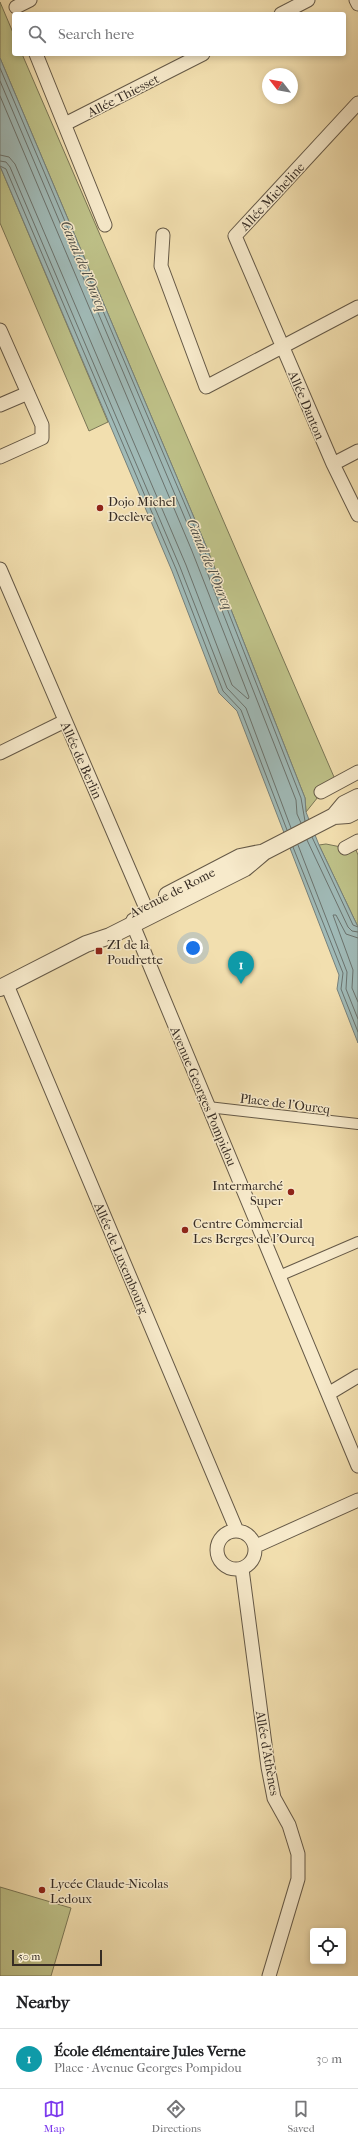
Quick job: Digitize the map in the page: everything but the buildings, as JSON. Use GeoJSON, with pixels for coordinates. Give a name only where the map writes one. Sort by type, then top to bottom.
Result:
{"type":"FeatureCollection","features":[{"type":"Feature","properties":{"kind":"street"},"geometry":{"type":"LineString","coordinates":[[16,7],[30,0]]}},
{"type":"Feature","properties":{"kind":"street"},"geometry":{"type":"LineString","coordinates":[[285,12],[308,0]]}},
{"type":"Feature","properties":{"kind":"street"},"geometry":{"type":"LineString","coordinates":[[356,0],[358,4]]}},
{"type":"Feature","properties":{"kind":"street"},"geometry":{"type":"LineString","coordinates":[[37,56],[105,225]]}},
{"type":"Feature","properties":{"kind":"street","name":"Allée Thiesset"},"geometry":{"type":"LineString","coordinates":[[65,124],[198,56]]}},
{"type":"Feature","properties":{"kind":"street","name":"Allée Micheline"},"geometry":{"type":"LineString","coordinates":[[282,347],[235,236],[358,103]]}},
{"type":"Feature","properties":{"kind":"street"},"geometry":{"type":"LineString","coordinates":[[163,236],[161,266],[206,387],[358,307]]}},
{"type":"Feature","properties":{"kind":"street"},"geometry":{"type":"LineString","coordinates":[[0,330],[42,425],[42,438],[0,457]]}},
{"type":"Feature","properties":{"kind":"street","name":"Allée Danton"},"geometry":{"type":"LineString","coordinates":[[282,347],[333,464],[358,515]]}},
{"type":"Feature","properties":{"kind":"street"},"geometry":{"type":"LineString","coordinates":[[0,405],[28,393]]}},
{"type":"Feature","properties":{"kind":"street"},"geometry":{"type":"LineString","coordinates":[[333,464],[358,451]]}},
{"type":"Feature","properties":{"kind":"street","name":"Allée de Berlin"},"geometry":{"type":"LineString","coordinates":[[0,569],[145,906]]}},
{"type":"Feature","properties":{"kind":"street"},"geometry":{"type":"LineString","coordinates":[[0,753],[65,721]]}},
{"type":"Feature","properties":{"kind":"street"},"geometry":{"type":"LineString","coordinates":[[321,792],[358,772]]}},
{"type":"Feature","properties":{"kind":"street"},"geometry":{"type":"LineString","coordinates":[[268,850],[334,816],[344,804],[358,797]]}},
{"type":"Feature","properties":{"kind":"street"},"geometry":{"type":"LineString","coordinates":[[334,816],[348,815],[358,810]]}},
{"type":"Feature","properties":{"kind":"street"},"geometry":{"type":"LineString","coordinates":[[345,848],[358,841]]}},
{"type":"Feature","properties":{"kind":"street","name":"Avenue de Rome"},"geometry":{"type":"LineString","coordinates":[[86,944],[114,922],[240,857],[268,850]]}},
{"type":"Feature","properties":{"kind":"street","name":"Avenue de Rome"},"geometry":{"type":"LineString","coordinates":[[4,987],[86,944],[110,936],[245,868],[268,850]]}},
{"type":"Feature","properties":{"kind":"street"},"geometry":{"type":"LineString","coordinates":[[110,936],[117,928],[145,914],[145,906]]}},
{"type":"Feature","properties":{"kind":"street","name":"Avenue Georges Pompidou"},"geometry":{"type":"LineString","coordinates":[[133,925],[358,1466]]}},
{"type":"Feature","properties":{"kind":"street","name":"Allée de Luxembourg"},"geometry":{"type":"LineString","coordinates":[[4,987],[237,1531]]}},
{"type":"Feature","properties":{"kind":"street","name":"Place de l'Ourcq"},"geometry":{"type":"LineString","coordinates":[[208,1106],[358,1124]]}},
{"type":"Feature","properties":{"kind":"street"},"geometry":{"type":"LineString","coordinates":[[279,1276],[358,1242]]}},
{"type":"Feature","properties":{"kind":"street"},"geometry":{"type":"LineString","coordinates":[[328,1394],[358,1376]]}},
{"type":"Feature","properties":{"kind":"street"},"geometry":{"type":"LineString","coordinates":[[256,1546],[358,1500]]}},
{"type":"Feature","properties":{"kind":"street"},"geometry":{"type":"LineString","coordinates":[[237,1531],[249,1535],[256,1546],[254,1558],[247,1567],[242,1569],[235,1570],[223,1565],[217,1553],[220,1540],[230,1532],[237,1531]]}},
{"type":"Feature","properties":{"kind":"street","name":"Allée d'Athènes"},"geometry":{"type":"LineString","coordinates":[[242,1569],[268,1767],[274,1798],[289,1825],[298,1854],[298,1879],[269,1976]]}},
{"type":"Feature","properties":{"kind":"green space"},"geometry":{"type":"Polygon","coordinates":[[[0,2],[12,30],[12,56],[23,56],[334,777],[306,812],[305,798],[206,546],[0,58],[0,2]]]}},
{"type":"Feature","properties":{"kind":"green space"},"geometry":{"type":"Polygon","coordinates":[[[0,166],[108,422],[89,431],[0,223],[0,166]]]}},
{"type":"Feature","properties":{"kind":"green space"},"geometry":{"type":"Polygon","coordinates":[[[326,844],[356,850],[358,855],[358,927],[319,845],[326,844]]]}},
{"type":"Feature","properties":{"kind":"green space"},"geometry":{"type":"Polygon","coordinates":[[[0,1887],[71,1908],[51,1976],[0,1976],[0,1887]]]}},
{"type":"Feature","properties":{"kind":"water","name":"Canal de l'Ourcq"},"geometry":{"type":"Polygon","coordinates":[[[0,58],[206,546],[305,798],[306,812],[319,845],[358,927],[358,1043],[337,989],[339,975],[237,711],[219,693],[172,571],[0,166],[0,58]]]}},
{"type":"Feature","properties":{"kind":"place","name":"Dojo Michel Declève"},"geometry":{"type":"Point","coordinates":[100,508]}},
{"type":"Feature","properties":{"kind":"place","name":"ZI de la Poudrette"},"geometry":{"type":"Point","coordinates":[99,951]}},
{"type":"Feature","properties":{"kind":"place","name":"École élémentaire Jules Verne"},"geometry":{"type":"Point","coordinates":[241,984]}},
{"type":"Feature","properties":{"kind":"place","name":"Intermarché Super"},"geometry":{"type":"Point","coordinates":[291,1192]}},
{"type":"Feature","properties":{"kind":"place","name":"Centre Commercial Les Berges de l'Ourcq"},"geometry":{"type":"Point","coordinates":[185,1230]}},
{"type":"Feature","properties":{"kind":"place","name":"Lycée Claude-Nicolas Ledoux"},"geometry":{"type":"Point","coordinates":[42,1890]}}]}
